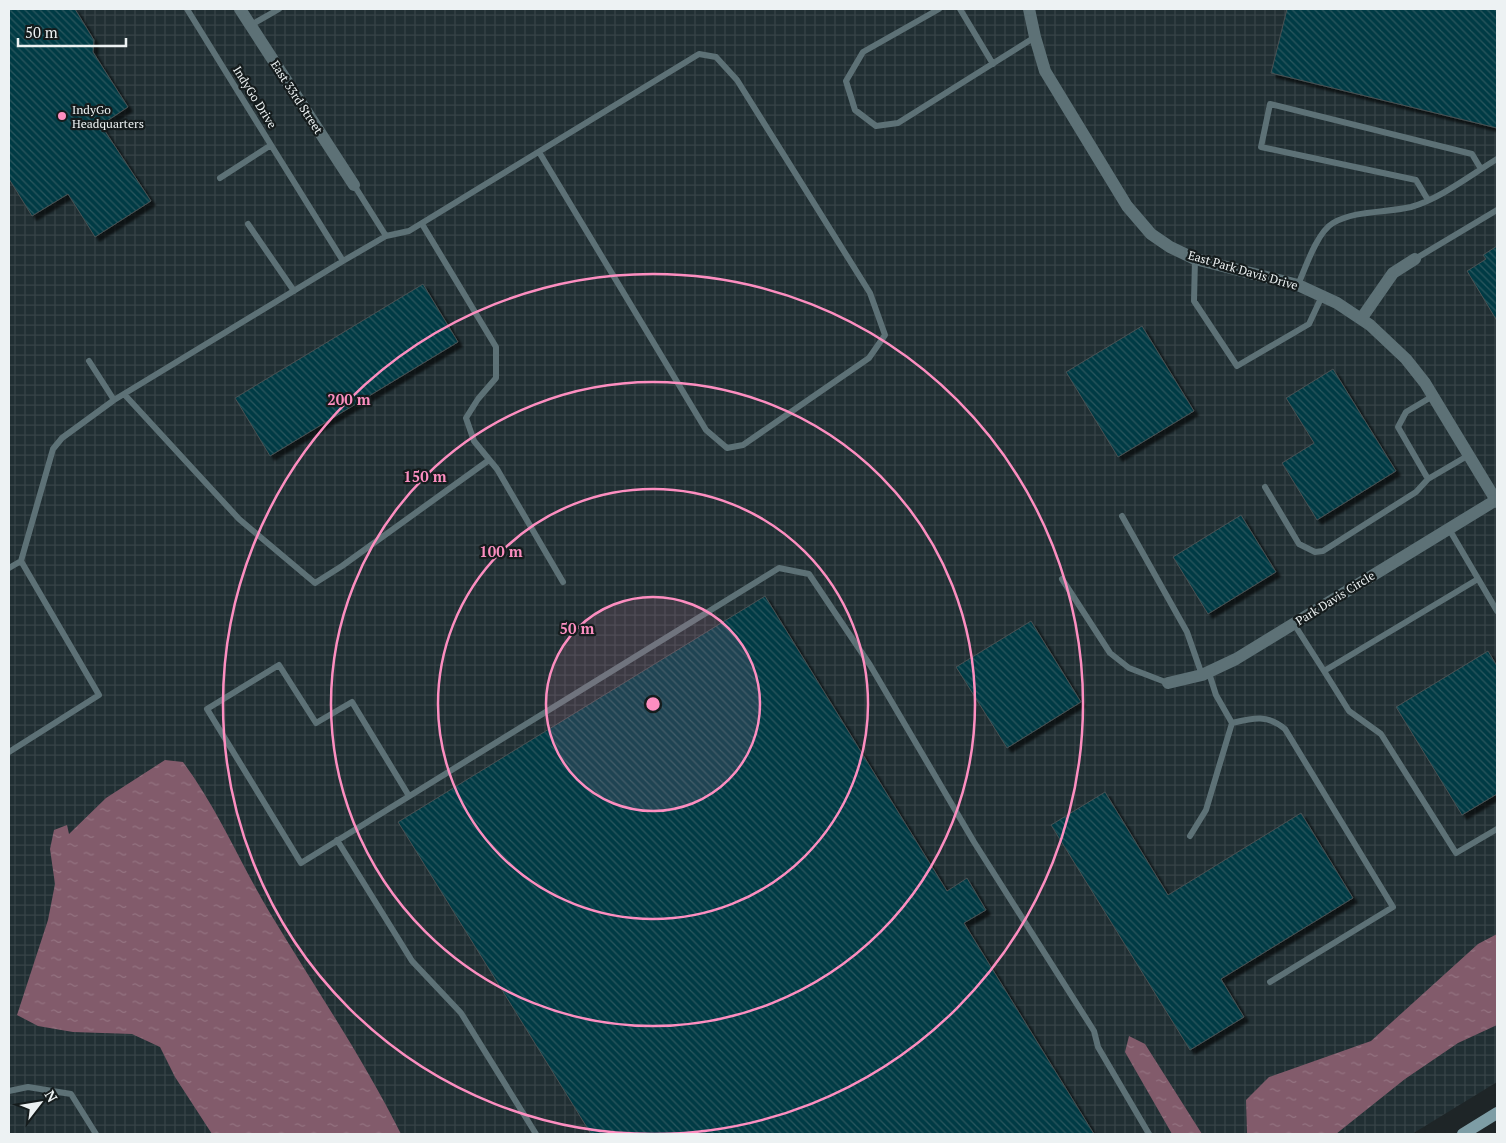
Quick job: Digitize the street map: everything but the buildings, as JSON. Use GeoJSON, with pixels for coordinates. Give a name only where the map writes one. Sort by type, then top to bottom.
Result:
{"type":"FeatureCollection","features":[{"type":"Feature","properties":{"kind":"main road"},"geometry":{"type":"LineString","coordinates":[[1463,1134],[1497,1113]]}},
{"type":"Feature","properties":{"kind":"street","name":"East 33rd Street"},"geometry":{"type":"LineString","coordinates":[[240,9],[354,185]]}},
{"type":"Feature","properties":{"kind":"street","name":"East Park Davis Drive"},"geometry":{"type":"LineString","coordinates":[[1030,9],[1035,37],[1045,71],[1127,206],[1151,234],[1170,247],[1196,259],[1298,285],[1322,296],[1361,319],[1406,359],[1433,396],[1497,500]]}},
{"type":"Feature","properties":{"kind":"street"},"geometry":{"type":"LineString","coordinates":[[1361,319],[1393,273],[1415,259]]}},
{"type":"Feature","properties":{"kind":"street","name":"Park Davis Circle"},"geometry":{"type":"LineString","coordinates":[[1168,683],[1205,674],[1236,659],[1497,500]]}},
{"type":"Feature","properties":{"kind":"lane","name":"IndyGo Drive"},"geometry":{"type":"LineString","coordinates":[[187,9],[271,145],[220,178]]}},
{"type":"Feature","properties":{"kind":"lane"},"geometry":{"type":"LineString","coordinates":[[251,25],[279,9]]}},
{"type":"Feature","properties":{"kind":"lane"},"geometry":{"type":"LineString","coordinates":[[939,9],[863,52],[846,81],[855,110],[876,126],[898,123],[1035,37]]}},
{"type":"Feature","properties":{"kind":"lane"},"geometry":{"type":"LineString","coordinates":[[960,9],[992,64]]}},
{"type":"Feature","properties":{"kind":"lane"},"geometry":{"type":"LineString","coordinates":[[9,568],[21,561],[53,448],[62,438],[114,400],[343,261],[386,236],[409,231],[422,224],[539,152],[699,54],[716,56],[737,80],[870,293],[885,335],[869,358],[743,445],[726,448],[706,430],[539,152]]}},
{"type":"Feature","properties":{"kind":"lane"},"geometry":{"type":"LineString","coordinates":[[1428,200],[1416,180],[1260,147],[1270,104],[1472,154],[1481,169]]}},
{"type":"Feature","properties":{"kind":"lane"},"geometry":{"type":"LineString","coordinates":[[271,145],[343,261]]}},
{"type":"Feature","properties":{"kind":"lane"},"geometry":{"type":"LineString","coordinates":[[1298,285],[1321,236],[1332,223],[1358,215],[1411,207],[1428,200],[1497,159]]}},
{"type":"Feature","properties":{"kind":"lane"},"geometry":{"type":"LineString","coordinates":[[354,185],[386,236]]}},
{"type":"Feature","properties":{"kind":"lane"},"geometry":{"type":"LineString","coordinates":[[1415,259],[1497,210]]}},
{"type":"Feature","properties":{"kind":"lane"},"geometry":{"type":"LineString","coordinates":[[248,224],[294,291]]}},
{"type":"Feature","properties":{"kind":"lane"},"geometry":{"type":"LineString","coordinates":[[422,224],[496,347],[496,378],[478,399],[466,418],[474,441],[489,460],[563,582]]}},
{"type":"Feature","properties":{"kind":"lane"},"geometry":{"type":"LineString","coordinates":[[1196,259],[1194,301],[1237,366],[1309,324],[1322,296]]}},
{"type":"Feature","properties":{"kind":"lane"},"geometry":{"type":"LineString","coordinates":[[89,361],[114,400]]}},
{"type":"Feature","properties":{"kind":"lane"},"geometry":{"type":"LineString","coordinates":[[124,394],[239,519],[315,583],[489,460]]}},
{"type":"Feature","properties":{"kind":"lane"},"geometry":{"type":"LineString","coordinates":[[1428,478],[1398,427],[1406,412],[1433,396]]}},
{"type":"Feature","properties":{"kind":"lane"},"geometry":{"type":"LineString","coordinates":[[1265,487],[1299,544],[1315,552],[1323,550],[1416,492],[1428,478],[1469,455]]}},
{"type":"Feature","properties":{"kind":"lane"},"geometry":{"type":"LineString","coordinates":[[1122,516],[1187,632],[1205,674],[1232,724],[1206,810],[1190,836]]}},
{"type":"Feature","properties":{"kind":"lane"},"geometry":{"type":"LineString","coordinates":[[1449,529],[1497,610]]}},
{"type":"Feature","properties":{"kind":"lane"},"geometry":{"type":"LineString","coordinates":[[9,752],[98,695],[21,561]]}},
{"type":"Feature","properties":{"kind":"lane"},"geometry":{"type":"LineString","coordinates":[[410,796],[352,702],[316,724],[279,664],[206,709],[301,863],[337,840],[410,796],[778,568],[808,574],[870,666],[974,842],[1094,1031],[1098,1047],[1149,1134]]}},
{"type":"Feature","properties":{"kind":"lane"},"geometry":{"type":"LineString","coordinates":[[1062,579],[1110,654],[1129,668],[1168,683]]}},
{"type":"Feature","properties":{"kind":"lane"},"geometry":{"type":"LineString","coordinates":[[1324,671],[1478,579]]}},
{"type":"Feature","properties":{"kind":"lane"},"geometry":{"type":"LineString","coordinates":[[1294,624],[1349,711],[1381,734],[1456,853],[1497,829]]}},
{"type":"Feature","properties":{"kind":"lane"},"geometry":{"type":"LineString","coordinates":[[1232,724],[1258,717],[1274,720],[1285,729],[1393,907],[1270,982]]}},
{"type":"Feature","properties":{"kind":"lane"},"geometry":{"type":"LineString","coordinates":[[337,840],[412,961],[461,1013],[536,1134]]}},
{"type":"Feature","properties":{"kind":"lane"},"geometry":{"type":"LineString","coordinates":[[9,1091],[28,1087],[71,1094],[96,1134]]}},
{"type":"Feature","properties":{"kind":"shaded area"},"geometry":{"type":"Polygon","coordinates":[[[9,9],[1497,9],[1497,1082],[1412,1134],[9,1134],[9,9]]]}},
{"type":"Feature","properties":{"kind":"water"},"geometry":{"type":"Polygon","coordinates":[[[165,760],[183,762],[196,780],[270,913],[354,1050],[401,1134],[212,1134],[175,1077],[160,1047],[132,1034],[73,1032],[38,1026],[17,1015],[48,920],[55,884],[50,849],[54,830],[67,825],[69,834],[106,798],[165,760]]]}},
{"type":"Feature","properties":{"kind":"water"},"geometry":{"type":"Polygon","coordinates":[[[1497,934],[1497,1025],[1458,1043],[1405,1079],[1336,1134],[1247,1134],[1246,1100],[1269,1077],[1371,1041],[1478,944],[1497,934]]]}},
{"type":"Feature","properties":{"kind":"water"},"geometry":{"type":"Polygon","coordinates":[[[1129,1036],[1145,1044],[1202,1134],[1172,1134],[1125,1052],[1129,1036]]]}},
{"type":"Feature","properties":{"kind":"place","name":"IndyGo Headquarters"},"geometry":{"type":"Point","coordinates":[62,116]}}]}
